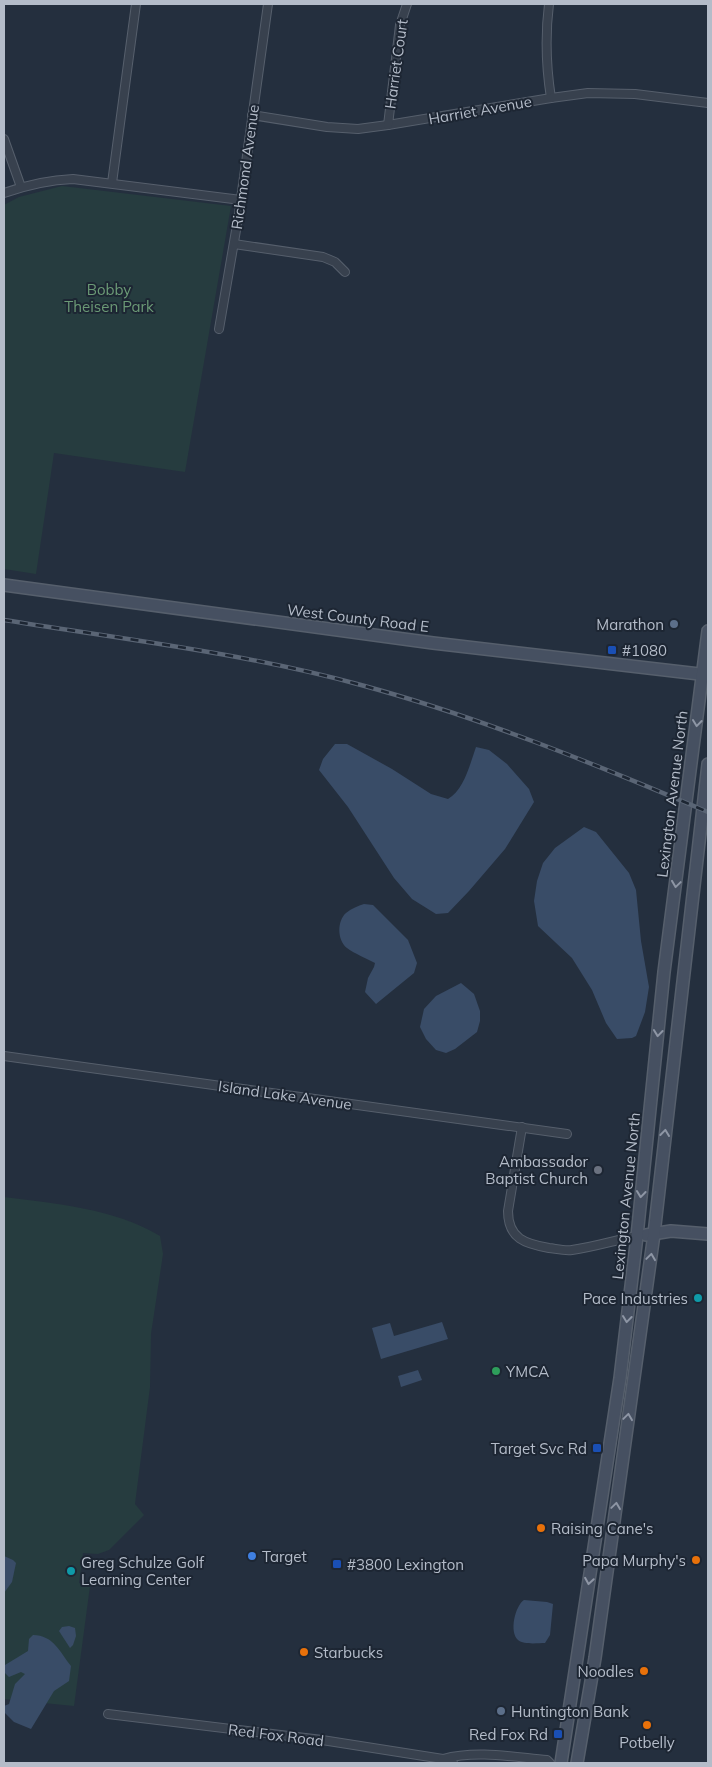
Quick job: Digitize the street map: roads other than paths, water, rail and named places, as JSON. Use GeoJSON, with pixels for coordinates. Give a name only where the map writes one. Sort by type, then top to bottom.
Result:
{"type":"FeatureCollection","features":[{"type":"Feature","properties":{"kind":"main road","name":"West County Road E"},"geometry":{"type":"LineString","coordinates":[[4,585],[433,643],[705,675]]}},
{"type":"Feature","properties":{"kind":"main road","name":"Lexington Avenue North"},"geometry":{"type":"LineString","coordinates":[[561,1763],[607,1464],[637,1236],[664,972],[705,675],[708,631]]}},
{"type":"Feature","properties":{"kind":"main road","name":"Lexington Avenue North"},"geometry":{"type":"LineString","coordinates":[[577,1763],[595,1658],[654,1234],[708,764]]}},
{"type":"Feature","properties":{"kind":"main road"},"geometry":{"type":"LineString","coordinates":[[637,1236],[671,1231],[708,1234]]}},
{"type":"Feature","properties":{"kind":"street"},"geometry":{"type":"LineString","coordinates":[[112,183],[136,4]]}},
{"type":"Feature","properties":{"kind":"street","name":"Richmond Avenue"},"geometry":{"type":"LineString","coordinates":[[219,329],[241,200],[268,4]]}},
{"type":"Feature","properties":{"kind":"street","name":"Harriet Court"},"geometry":{"type":"LineString","coordinates":[[388,126],[400,25],[407,4]]}},
{"type":"Feature","properties":{"kind":"street"},"geometry":{"type":"LineString","coordinates":[[549,4],[546,59],[551,98]]}},
{"type":"Feature","properties":{"kind":"street","name":"Harriet Avenue"},"geometry":{"type":"LineString","coordinates":[[252,115],[341,128],[358,128],[388,126],[588,93],[640,95],[708,103]]}},
{"type":"Feature","properties":{"kind":"street"},"geometry":{"type":"LineString","coordinates":[[4,139],[21,187]]}},
{"type":"Feature","properties":{"kind":"street"},"geometry":{"type":"LineString","coordinates":[[4,193],[54,179],[73,179],[241,200]]}},
{"type":"Feature","properties":{"kind":"street"},"geometry":{"type":"LineString","coordinates":[[234,244],[323,257],[335,262],[346,272]]}},
{"type":"Feature","properties":{"kind":"street","name":"Island Lake Avenue"},"geometry":{"type":"LineString","coordinates":[[4,1056],[567,1134]]}},
{"type":"Feature","properties":{"kind":"street"},"geometry":{"type":"LineString","coordinates":[[522,1127],[508,1211],[508,1220],[511,1228],[520,1239],[535,1246],[570,1251],[637,1236]]}},
{"type":"Feature","properties":{"kind":"street","name":"Red Fox Road"},"geometry":{"type":"LineString","coordinates":[[108,1714],[339,1743],[443,1759],[453,1763]]}},
{"type":"Feature","properties":{"kind":"street","name":"Red Fox Road"},"geometry":{"type":"LineString","coordinates":[[443,1759],[455,1756],[477,1755],[546,1760],[550,1763]]}},
{"type":"Feature","properties":{"kind":"water"},"geometry":{"type":"Polygon","coordinates":[[[335,744],[347,744],[392,769],[431,794],[448,799],[454,795],[462,783],[476,747],[489,750],[507,764],[529,789],[534,802],[505,849],[469,891],[448,913],[436,914],[412,899],[394,878],[348,807],[319,770],[323,759],[335,744]]]}},
{"type":"Feature","properties":{"kind":"water"},"geometry":{"type":"Polygon","coordinates":[[[584,827],[596,832],[629,873],[636,890],[641,941],[649,987],[645,1012],[636,1036],[632,1038],[617,1039],[606,1023],[592,990],[572,958],[538,926],[534,901],[537,881],[543,863],[555,848],[584,827]]]}},
{"type":"Feature","properties":{"kind":"water"},"geometry":{"type":"Polygon","coordinates":[[[364,904],[373,905],[408,940],[417,963],[414,973],[376,1004],[365,992],[368,978],[375,963],[347,948],[341,940],[339,930],[343,916],[357,906],[364,904]]]}},
{"type":"Feature","properties":{"kind":"water"},"geometry":{"type":"Polygon","coordinates":[[[461,983],[474,994],[480,1011],[480,1021],[477,1032],[455,1049],[446,1053],[436,1050],[426,1039],[420,1027],[424,1009],[436,996],[461,983]]]}},
{"type":"Feature","properties":{"kind":"water"},"geometry":{"type":"Polygon","coordinates":[[[442,1322],[448,1339],[381,1359],[372,1328],[390,1323],[394,1336],[442,1322]]]}},
{"type":"Feature","properties":{"kind":"water"},"geometry":{"type":"Polygon","coordinates":[[[418,1370],[422,1380],[401,1387],[398,1376],[418,1370]]]}},
{"type":"Feature","properties":{"kind":"water"},"geometry":{"type":"Polygon","coordinates":[[[4,1556],[16,1563],[12,1582],[4,1593],[4,1556]]]}},
{"type":"Feature","properties":{"kind":"water"},"geometry":{"type":"Polygon","coordinates":[[[524,1600],[553,1604],[550,1635],[545,1643],[524,1643],[515,1636],[514,1619],[518,1608],[524,1600]]]}},
{"type":"Feature","properties":{"kind":"water"},"geometry":{"type":"Polygon","coordinates":[[[69,1626],[75,1628],[76,1636],[70,1648],[59,1631],[62,1627],[69,1626]]]}},
{"type":"Feature","properties":{"kind":"water"},"geometry":{"type":"Polygon","coordinates":[[[33,1635],[51,1641],[71,1666],[69,1681],[54,1691],[31,1729],[14,1722],[4,1712],[4,1706],[9,1704],[15,1684],[25,1674],[21,1672],[9,1677],[4,1672],[5,1665],[28,1651],[29,1639],[33,1635]]]}},
{"type":"Feature","properties":{"kind":"railway"},"geometry":{"type":"LineString","coordinates":[[4,620],[228,655],[361,685],[493,727],[623,776],[708,812]]}},
{"type":"Feature","properties":{"kind":"place","name":"Marathon"},"geometry":{"type":"Point","coordinates":[674,624]}},
{"type":"Feature","properties":{"kind":"place","name":"#1080"},"geometry":{"type":"Point","coordinates":[612,650]}},
{"type":"Feature","properties":{"kind":"place","name":"Ambassador Baptist Church"},"geometry":{"type":"Point","coordinates":[598,1170]}},
{"type":"Feature","properties":{"kind":"place","name":"Pace Industries"},"geometry":{"type":"Point","coordinates":[698,1298]}},
{"type":"Feature","properties":{"kind":"place","name":"YMCA"},"geometry":{"type":"Point","coordinates":[496,1371]}},
{"type":"Feature","properties":{"kind":"place","name":"Target Svc Rd"},"geometry":{"type":"Point","coordinates":[597,1448]}},
{"type":"Feature","properties":{"kind":"place","name":"Raising Cane's"},"geometry":{"type":"Point","coordinates":[541,1528]}},
{"type":"Feature","properties":{"kind":"place","name":"Target"},"geometry":{"type":"Point","coordinates":[252,1556]}},
{"type":"Feature","properties":{"kind":"place","name":"Papa Murphy's"},"geometry":{"type":"Point","coordinates":[696,1560]}},
{"type":"Feature","properties":{"kind":"place","name":"#3800 Lexington"},"geometry":{"type":"Point","coordinates":[337,1564]}},
{"type":"Feature","properties":{"kind":"place","name":"Greg Schulze Golf Learning Center"},"geometry":{"type":"Point","coordinates":[71,1571]}},
{"type":"Feature","properties":{"kind":"place","name":"Starbucks"},"geometry":{"type":"Point","coordinates":[304,1652]}},
{"type":"Feature","properties":{"kind":"place","name":"Noodles"},"geometry":{"type":"Point","coordinates":[644,1671]}},
{"type":"Feature","properties":{"kind":"place","name":"Huntington Bank"},"geometry":{"type":"Point","coordinates":[501,1711]}},
{"type":"Feature","properties":{"kind":"place","name":"Potbelly"},"geometry":{"type":"Point","coordinates":[647,1725]}},
{"type":"Feature","properties":{"kind":"place","name":"Red Fox Rd"},"geometry":{"type":"Point","coordinates":[558,1734]}},
{"type":"Feature","properties":{"kind":"park label","name":"Bobby Theisen Park"},"geometry":{"type":"Point","coordinates":[109,298]}}]}
